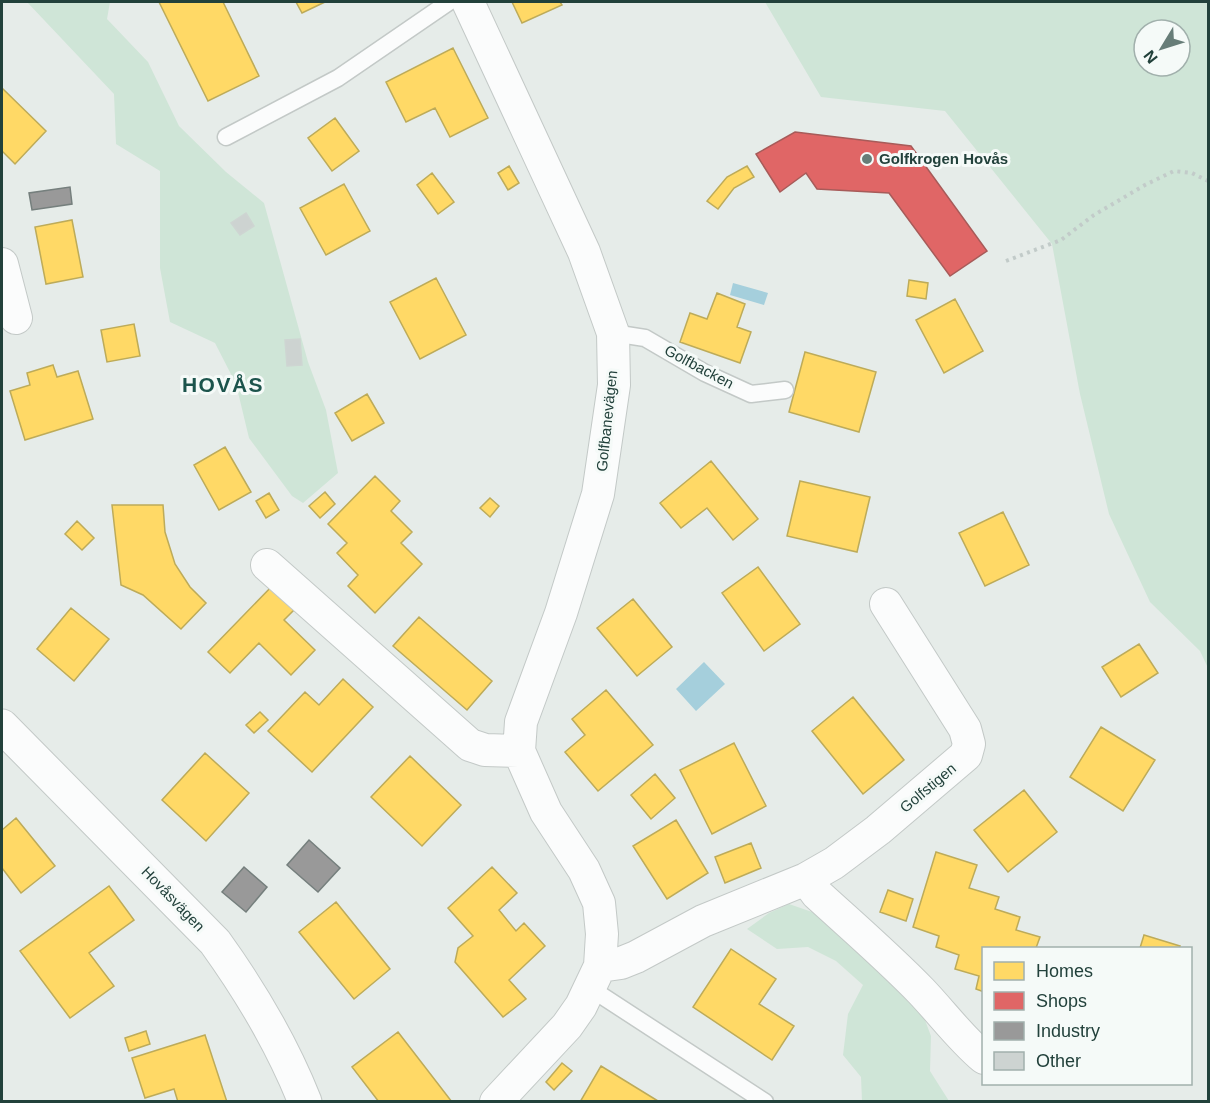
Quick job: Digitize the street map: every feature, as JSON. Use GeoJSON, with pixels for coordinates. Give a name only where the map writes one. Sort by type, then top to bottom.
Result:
{"type":"FeatureCollection","features":[{"type":"Feature","properties":{"kind":"street","name":"Golfbanevägen"},"geometry":{"type":"LineString","coordinates":[[468,2],[584,252],[613,333],[614,386],[598,494],[561,613],[521,722],[519,751],[546,812],[584,870],[599,903],[602,934],[595,977],[581,1006],[567,1026],[496,1101]]}},
{"type":"Feature","properties":{"kind":"street"},"geometry":{"type":"LineString","coordinates":[[2,264],[16,318]]}},
{"type":"Feature","properties":{"kind":"street"},"geometry":{"type":"LineString","coordinates":[[267,565],[470,745],[485,750],[519,751]]}},
{"type":"Feature","properties":{"kind":"street","name":"Golfstigen"},"geometry":{"type":"LineString","coordinates":[[595,977],[703,921],[806,879],[834,863],[878,830],[966,755],[969,744],[965,729],[886,604]]}},
{"type":"Feature","properties":{"kind":"street","name":"Hovåsvägen"},"geometry":{"type":"LineString","coordinates":[[2,726],[214,942],[241,979],[270,1026],[294,1073],[304,1101]]}},
{"type":"Feature","properties":{"kind":"street"},"geometry":{"type":"LineString","coordinates":[[806,879],[817,894],[920,989],[982,1056]]}},
{"type":"Feature","properties":{"kind":"lane"},"geometry":{"type":"LineString","coordinates":[[226,137],[338,78],[449,2]]}},
{"type":"Feature","properties":{"kind":"lane","name":"Golfbacken"},"geometry":{"type":"LineString","coordinates":[[613,333],[645,338],[705,373],[751,394],[785,390]]}},
{"type":"Feature","properties":{"kind":"lane"},"geometry":{"type":"LineString","coordinates":[[595,977],[765,1101]]}},
{"type":"Feature","properties":{"kind":"path"},"geometry":{"type":"LineString","coordinates":[[1006,261],[1061,240],[1094,215],[1174,171],[1192,173],[1209,181]]}},
{"type":"Feature","properties":{"kind":"green space"},"geometry":{"type":"Polygon","coordinates":[[[27,2],[110,2],[107,19],[148,62],[179,126],[226,172],[264,203],[308,362],[326,410],[338,473],[303,503],[292,496],[249,438],[236,384],[215,343],[170,322],[160,268],[160,171],[116,144],[114,94],[27,2]]]}},
{"type":"Feature","properties":{"kind":"green space"},"geometry":{"type":"Polygon","coordinates":[[[765,2],[1208,2],[1208,668],[1200,651],[1150,602],[1109,514],[1080,394],[1052,244],[945,111],[821,97],[765,2]]]}},
{"type":"Feature","properties":{"kind":"green space"},"geometry":{"type":"Polygon","coordinates":[[[789,904],[812,912],[917,999],[931,1036],[930,1071],[949,1101],[862,1101],[861,1077],[843,1055],[848,1014],[863,985],[836,961],[808,947],[777,949],[747,929],[769,913],[789,904]]]}},
{"type":"Feature","properties":{"kind":"water"},"geometry":{"type":"Polygon","coordinates":[[[733,283],[768,293],[764,305],[730,295],[733,283]]]}},
{"type":"Feature","properties":{"kind":"water"},"geometry":{"type":"Polygon","coordinates":[[[704,662],[725,684],[696,711],[676,689],[704,662]]]}},
{"type":"Feature","properties":{"kind":"building: Homes"},"geometry":{"type":"Polygon","coordinates":[[[159,2],[223,2],[259,76],[208,101],[159,2]]]}},
{"type":"Feature","properties":{"kind":"building: Homes"},"geometry":{"type":"Polygon","coordinates":[[[296,2],[325,2],[302,13],[296,2]]]}},
{"type":"Feature","properties":{"kind":"building: Homes"},"geometry":{"type":"Polygon","coordinates":[[[512,2],[560,2],[562,5],[522,23],[512,2]]]}},
{"type":"Feature","properties":{"kind":"building: Homes"},"geometry":{"type":"Polygon","coordinates":[[[453,48],[488,118],[450,137],[435,108],[406,122],[386,82],[453,48]]]}},
{"type":"Feature","properties":{"kind":"building: Homes"},"geometry":{"type":"Polygon","coordinates":[[[2,88],[46,131],[15,164],[2,151],[2,88]]]}},
{"type":"Feature","properties":{"kind":"building: Homes"},"geometry":{"type":"Polygon","coordinates":[[[335,118],[359,151],[332,171],[308,138],[335,118]]]}},
{"type":"Feature","properties":{"kind":"building: Homes"},"geometry":{"type":"Polygon","coordinates":[[[509,166],[519,183],[508,190],[498,173],[509,166]]]}},
{"type":"Feature","properties":{"kind":"building: Homes"},"geometry":{"type":"Polygon","coordinates":[[[747,166],[754,177],[734,188],[718,209],[707,201],[727,177],[747,166]]]}},
{"type":"Feature","properties":{"kind":"building: Homes"},"geometry":{"type":"Polygon","coordinates":[[[432,173],[454,202],[438,214],[417,185],[432,173]]]}},
{"type":"Feature","properties":{"kind":"building: Homes"},"geometry":{"type":"Polygon","coordinates":[[[344,184],[370,231],[326,255],[300,208],[344,184]]]}},
{"type":"Feature","properties":{"kind":"building: Homes"},"geometry":{"type":"Polygon","coordinates":[[[72,220],[83,277],[46,284],[35,227],[72,220]]]}},
{"type":"Feature","properties":{"kind":"building: Homes"},"geometry":{"type":"Polygon","coordinates":[[[436,278],[466,335],[420,359],[390,302],[436,278]]]}},
{"type":"Feature","properties":{"kind":"building: Homes"},"geometry":{"type":"Polygon","coordinates":[[[909,280],[928,283],[926,299],[907,296],[909,280]]]}},
{"type":"Feature","properties":{"kind":"building: Homes"},"geometry":{"type":"Polygon","coordinates":[[[717,293],[745,304],[737,327],[751,332],[740,363],[680,342],[690,313],[707,319],[717,293]]]}},
{"type":"Feature","properties":{"kind":"building: Homes"},"geometry":{"type":"Polygon","coordinates":[[[955,299],[983,351],[944,373],[916,320],[955,299]]]}},
{"type":"Feature","properties":{"kind":"building: Homes"},"geometry":{"type":"Polygon","coordinates":[[[134,324],[140,356],[107,362],[101,330],[134,324]]]}},
{"type":"Feature","properties":{"kind":"building: Homes"},"geometry":{"type":"Polygon","coordinates":[[[805,352],[876,372],[859,432],[789,412],[805,352]]]}},
{"type":"Feature","properties":{"kind":"building: Homes"},"geometry":{"type":"Polygon","coordinates":[[[53,365],[57,377],[78,371],[93,419],[25,440],[10,391],[30,385],[27,373],[53,365]]]}},
{"type":"Feature","properties":{"kind":"building: Homes"},"geometry":{"type":"Polygon","coordinates":[[[367,394],[384,423],[352,441],[335,413],[367,394]]]}},
{"type":"Feature","properties":{"kind":"building: Homes"},"geometry":{"type":"Polygon","coordinates":[[[225,447],[251,492],[219,510],[194,465],[225,447]]]}},
{"type":"Feature","properties":{"kind":"building: Homes"},"geometry":{"type":"Polygon","coordinates":[[[711,461],[758,519],[733,540],[707,508],[681,528],[660,503],[711,461]]]}},
{"type":"Feature","properties":{"kind":"building: Homes"},"geometry":{"type":"Polygon","coordinates":[[[375,476],[400,501],[391,511],[412,532],[401,543],[422,564],[375,613],[348,586],[358,575],[337,553],[347,543],[328,524],[375,476]]]}},
{"type":"Feature","properties":{"kind":"building: Homes"},"geometry":{"type":"Polygon","coordinates":[[[800,481],[870,497],[857,552],[787,536],[800,481]]]}},
{"type":"Feature","properties":{"kind":"building: Homes"},"geometry":{"type":"Polygon","coordinates":[[[325,492],[335,504],[320,518],[309,506],[325,492]]]}},
{"type":"Feature","properties":{"kind":"building: Homes"},"geometry":{"type":"Polygon","coordinates":[[[269,493],[279,510],[266,518],[256,501],[269,493]]]}},
{"type":"Feature","properties":{"kind":"building: Homes"},"geometry":{"type":"Polygon","coordinates":[[[490,498],[499,506],[490,517],[480,508],[490,498]]]}},
{"type":"Feature","properties":{"kind":"building: Homes"},"geometry":{"type":"Polygon","coordinates":[[[112,505],[163,505],[165,532],[175,564],[190,587],[206,603],[181,629],[143,595],[121,585],[112,505]]]}},
{"type":"Feature","properties":{"kind":"building: Homes"},"geometry":{"type":"Polygon","coordinates":[[[1003,512],[1029,565],[985,586],[959,533],[1003,512]]]}},
{"type":"Feature","properties":{"kind":"building: Homes"},"geometry":{"type":"Polygon","coordinates":[[[77,521],[94,538],[82,550],[65,534],[77,521]]]}},
{"type":"Feature","properties":{"kind":"building: Homes"},"geometry":{"type":"Polygon","coordinates":[[[758,567],[800,624],[764,651],[722,593],[758,567]]]}},
{"type":"Feature","properties":{"kind":"building: Homes"},"geometry":{"type":"Polygon","coordinates":[[[274,584],[297,607],[284,620],[315,650],[291,675],[259,643],[230,673],[208,652],[274,584]]]}},
{"type":"Feature","properties":{"kind":"building: Homes"},"geometry":{"type":"Polygon","coordinates":[[[633,599],[672,647],[637,676],[597,628],[633,599]]]}},
{"type":"Feature","properties":{"kind":"building: Homes"},"geometry":{"type":"Polygon","coordinates":[[[71,608],[109,639],[74,681],[37,649],[71,608]]]}},
{"type":"Feature","properties":{"kind":"building: Homes"},"geometry":{"type":"Polygon","coordinates":[[[419,617],[492,681],[467,710],[393,646],[419,617]]]}},
{"type":"Feature","properties":{"kind":"building: Homes"},"geometry":{"type":"Polygon","coordinates":[[[1139,644],[1158,673],[1121,697],[1102,667],[1139,644]]]}},
{"type":"Feature","properties":{"kind":"building: Homes"},"geometry":{"type":"Polygon","coordinates":[[[343,679],[373,707],[312,772],[268,731],[305,692],[319,705],[343,679]]]}},
{"type":"Feature","properties":{"kind":"building: Homes"},"geometry":{"type":"Polygon","coordinates":[[[606,690],[653,745],[598,791],[565,752],[585,735],[572,719],[606,690]]]}},
{"type":"Feature","properties":{"kind":"building: Homes"},"geometry":{"type":"Polygon","coordinates":[[[853,697],[904,760],[863,794],[812,731],[853,697]]]}},
{"type":"Feature","properties":{"kind":"building: Homes"},"geometry":{"type":"Polygon","coordinates":[[[260,712],[268,720],[254,733],[246,725],[260,712]]]}},
{"type":"Feature","properties":{"kind":"building: Homes"},"geometry":{"type":"Polygon","coordinates":[[[1101,727],[1155,760],[1123,811],[1070,777],[1101,727]]]}},
{"type":"Feature","properties":{"kind":"building: Homes"},"geometry":{"type":"Polygon","coordinates":[[[734,743],[766,806],[712,834],[680,770],[734,743]]]}},
{"type":"Feature","properties":{"kind":"building: Homes"},"geometry":{"type":"Polygon","coordinates":[[[205,753],[249,793],[206,841],[162,800],[205,753]]]}},
{"type":"Feature","properties":{"kind":"building: Homes"},"geometry":{"type":"Polygon","coordinates":[[[410,756],[461,805],[422,846],[371,797],[410,756]]]}},
{"type":"Feature","properties":{"kind":"building: Homes"},"geometry":{"type":"Polygon","coordinates":[[[655,774],[675,798],[651,819],[631,795],[655,774]]]}},
{"type":"Feature","properties":{"kind":"building: Homes"},"geometry":{"type":"Polygon","coordinates":[[[1024,790],[1057,832],[1008,872],[974,830],[1024,790]]]}},
{"type":"Feature","properties":{"kind":"building: Homes"},"geometry":{"type":"Polygon","coordinates":[[[16,818],[55,866],[21,893],[2,868],[2,830],[16,818]]]}},
{"type":"Feature","properties":{"kind":"building: Homes"},"geometry":{"type":"Polygon","coordinates":[[[676,820],[708,873],[667,899],[633,846],[676,820]]]}},
{"type":"Feature","properties":{"kind":"building: Homes"},"geometry":{"type":"Polygon","coordinates":[[[751,843],[761,868],[725,883],[715,857],[751,843]]]}},
{"type":"Feature","properties":{"kind":"building: Homes"},"geometry":{"type":"Polygon","coordinates":[[[936,852],[977,865],[969,888],[999,897],[995,909],[1020,917],[1016,930],[1040,937],[1036,947],[982,947],[982,991],[976,989],[979,976],[955,969],[959,955],[936,947],[939,936],[913,927],[936,852]]]}},
{"type":"Feature","properties":{"kind":"building: Homes"},"geometry":{"type":"Polygon","coordinates":[[[492,867],[517,893],[499,910],[516,931],[524,923],[545,946],[509,980],[526,999],[503,1017],[455,962],[458,948],[473,936],[448,908],[492,867]]]}},
{"type":"Feature","properties":{"kind":"building: Homes"},"geometry":{"type":"Polygon","coordinates":[[[109,886],[134,920],[89,953],[114,986],[70,1018],[20,951],[109,886]]]}},
{"type":"Feature","properties":{"kind":"building: Homes"},"geometry":{"type":"Polygon","coordinates":[[[888,890],[913,899],[906,921],[880,912],[888,890]]]}},
{"type":"Feature","properties":{"kind":"building: Homes"},"geometry":{"type":"Polygon","coordinates":[[[336,902],[390,969],[354,999],[299,932],[336,902]]]}},
{"type":"Feature","properties":{"kind":"building: Homes"},"geometry":{"type":"Polygon","coordinates":[[[1144,935],[1180,946],[1180,947],[1140,947],[1144,935]]]}},
{"type":"Feature","properties":{"kind":"building: Homes"},"geometry":{"type":"Polygon","coordinates":[[[731,949],[776,979],[759,1004],[794,1026],[772,1060],[693,1007],[731,949]]]}},
{"type":"Feature","properties":{"kind":"building: Homes"},"geometry":{"type":"Polygon","coordinates":[[[146,1031],[150,1044],[129,1051],[125,1038],[146,1031]]]}},
{"type":"Feature","properties":{"kind":"building: Homes"},"geometry":{"type":"Polygon","coordinates":[[[398,1032],[452,1102],[379,1102],[352,1067],[398,1032]]]}},
{"type":"Feature","properties":{"kind":"building: Homes"},"geometry":{"type":"Polygon","coordinates":[[[205,1035],[227,1102],[178,1102],[174,1089],[145,1098],[132,1058],[205,1035]]]}},
{"type":"Feature","properties":{"kind":"building: Homes"},"geometry":{"type":"Polygon","coordinates":[[[562,1063],[572,1071],[554,1090],[546,1082],[562,1063]]]}},
{"type":"Feature","properties":{"kind":"building: Homes"},"geometry":{"type":"Polygon","coordinates":[[[601,1066],[658,1101],[658,1102],[580,1102],[601,1066]]]}},
{"type":"Feature","properties":{"kind":"building: Shops"},"geometry":{"type":"Polygon","coordinates":[[[795,132],[911,146],[987,251],[950,276],[889,193],[817,189],[806,173],[780,192],[756,154],[795,132]]]}},
{"type":"Feature","properties":{"kind":"building: Industry"},"geometry":{"type":"Polygon","coordinates":[[[70,187],[72,204],[32,210],[29,193],[70,187]]]}},
{"type":"Feature","properties":{"kind":"building: Industry"},"geometry":{"type":"Polygon","coordinates":[[[309,840],[340,868],[318,892],[287,865],[309,840]]]}},
{"type":"Feature","properties":{"kind":"building: Industry"},"geometry":{"type":"Polygon","coordinates":[[[244,867],[267,887],[246,912],[222,892],[244,867]]]}},
{"type":"Feature","properties":{"kind":"building: Other"},"geometry":{"type":"Polygon","coordinates":[[[246,213],[254,226],[240,235],[231,223],[246,213]]]}},
{"type":"Feature","properties":{"kind":"building: Other"},"geometry":{"type":"Polygon","coordinates":[[[300,339],[302,365],[287,366],[285,340],[300,339]]]}},
{"type":"Feature","properties":{"kind":"place","name":"Golfkrogen Hovås"},"geometry":{"type":"Point","coordinates":[867,159]}},
{"type":"Feature","properties":{"kind":"district","name":"HOVÅS"},"geometry":{"type":"Point","coordinates":[223,385]}}]}
